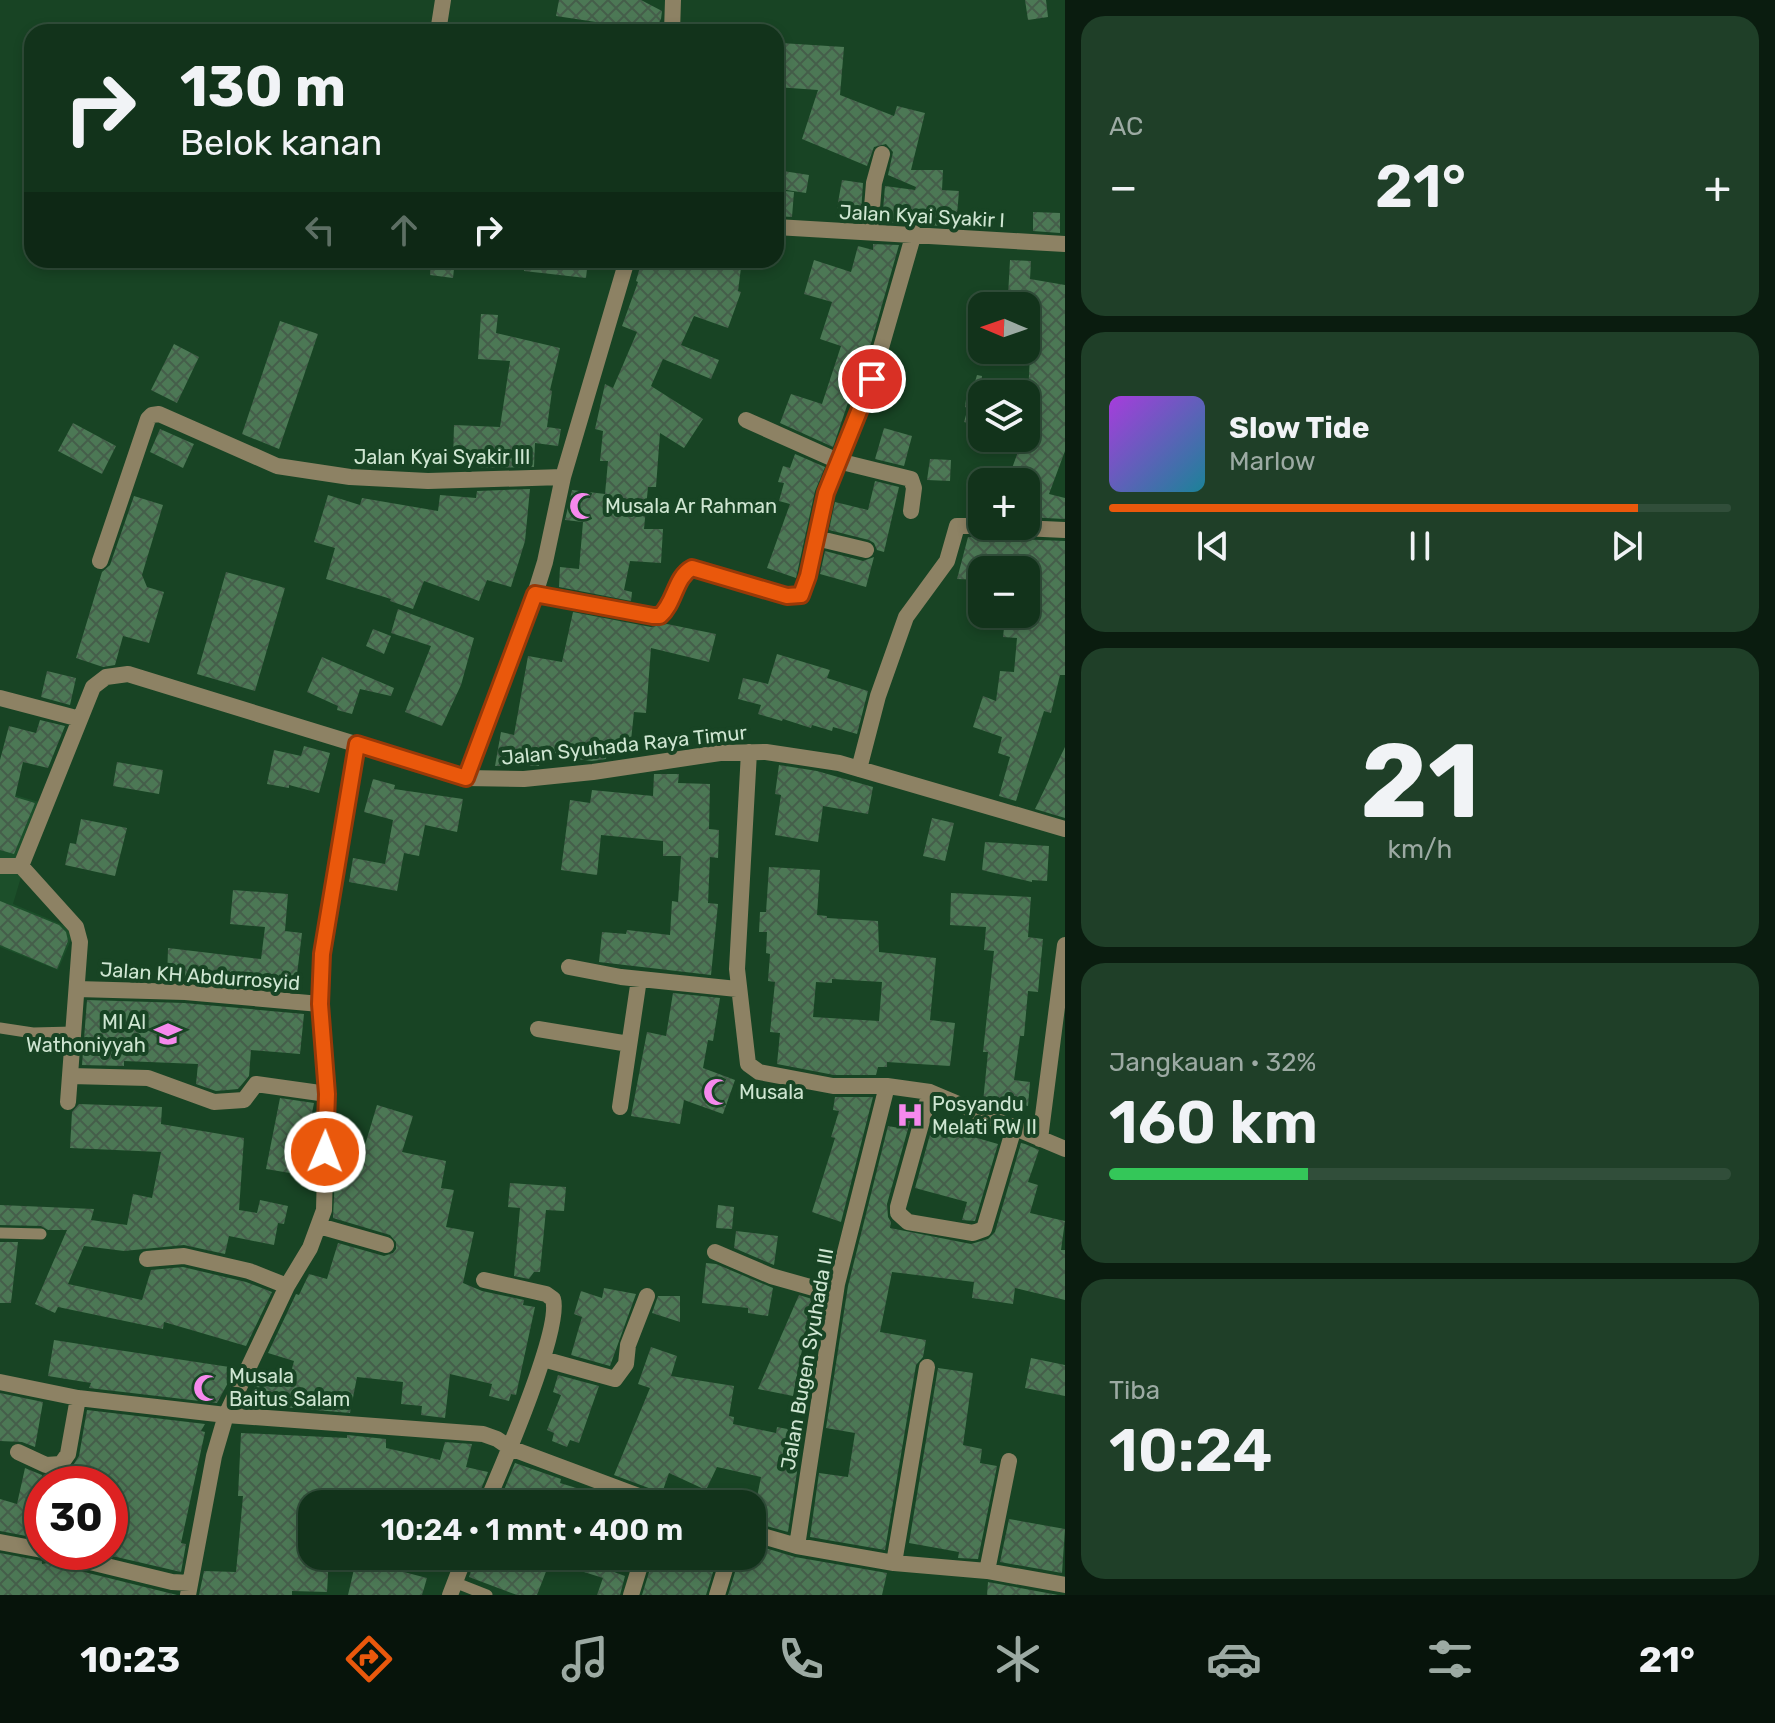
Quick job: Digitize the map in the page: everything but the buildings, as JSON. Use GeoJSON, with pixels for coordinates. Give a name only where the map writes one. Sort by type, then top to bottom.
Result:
{"type":"FeatureCollection","features":[{"type":"Feature","properties":{"kind":"street"},"geometry":{"type":"LineString","coordinates":[[439,24],[443,0]]}},
{"type":"Feature","properties":{"kind":"street"},"geometry":{"type":"LineString","coordinates":[[672,24],[673,0]]}},
{"type":"Feature","properties":{"kind":"street"},"geometry":{"type":"LineString","coordinates":[[870,232],[874,183],[882,154]]}},
{"type":"Feature","properties":{"kind":"street","name":"Jalan Kyai Syakir I"},"geometry":{"type":"LineString","coordinates":[[784,227],[1065,244]]}},
{"type":"Feature","properties":{"kind":"street"},"geometry":{"type":"LineString","coordinates":[[535,594],[660,616],[669,606],[682,576],[692,568],[797,597],[805,587],[826,493],[872,379],[914,233]]}},
{"type":"Feature","properties":{"kind":"street"},"geometry":{"type":"LineString","coordinates":[[466,778],[545,562],[563,477],[625,268]]}},
{"type":"Feature","properties":{"kind":"street","name":"Jalan Kyai Syakir III"},"geometry":{"type":"LineString","coordinates":[[100,561],[148,419],[152,415],[159,414],[277,466],[350,477],[428,481],[563,477]]}},
{"type":"Feature","properties":{"kind":"street"},"geometry":{"type":"LineString","coordinates":[[746,420],[838,461],[911,479],[914,488],[911,511]]}},
{"type":"Feature","properties":{"kind":"street"},"geometry":{"type":"LineString","coordinates":[[859,769],[878,696],[906,617],[947,561],[957,526],[968,526]]}},
{"type":"Feature","properties":{"kind":"street"},"geometry":{"type":"LineString","coordinates":[[1040,529],[1065,530]]}},
{"type":"Feature","properties":{"kind":"street"},"geometry":{"type":"LineString","coordinates":[[816,538],[866,550]]}},
{"type":"Feature","properties":{"kind":"street","name":"Jalan Syuhada Raya Timur"},"geometry":{"type":"LineString","coordinates":[[80,719],[93,687],[100,680],[128,674],[466,778],[524,779],[749,752],[839,763],[1065,829]]}},
{"type":"Feature","properties":{"kind":"street"},"geometry":{"type":"LineString","coordinates":[[0,698],[80,719],[21,866]]}},
{"type":"Feature","properties":{"kind":"street"},"geometry":{"type":"LineString","coordinates":[[123,1570],[189,1589],[214,1456],[226,1415],[287,1286],[310,1248],[324,1210],[327,1094],[320,1004],[322,954],[357,744]]}},
{"type":"Feature","properties":{"kind":"street"},"geometry":{"type":"LineString","coordinates":[[749,752],[737,989],[748,1064],[754,1070],[833,1086],[887,1086],[930,1092],[1065,1149]]}},
{"type":"Feature","properties":{"kind":"street"},"geometry":{"type":"LineString","coordinates":[[0,866],[21,866],[76,927],[80,942],[68,1102]]}},
{"type":"Feature","properties":{"kind":"street"},"geometry":{"type":"LineString","coordinates":[[1040,1139],[1065,945]]}},
{"type":"Feature","properties":{"kind":"street"},"geometry":{"type":"LineString","coordinates":[[569,967],[639,979],[737,989]]}},
{"type":"Feature","properties":{"kind":"street"},"geometry":{"type":"LineString","coordinates":[[620,1107],[639,979]]}},
{"type":"Feature","properties":{"kind":"street","name":"Jalan KH Abdurrosyid"},"geometry":{"type":"LineString","coordinates":[[77,989],[185,992],[320,1004]]}},
{"type":"Feature","properties":{"kind":"street"},"geometry":{"type":"LineString","coordinates":[[538,1029],[629,1044]]}},
{"type":"Feature","properties":{"kind":"street"},"geometry":{"type":"LineString","coordinates":[[71,1076],[148,1078],[214,1102],[244,1100],[256,1084],[327,1094]]}},
{"type":"Feature","properties":{"kind":"street","name":"Jalan Bugen Syuhada III"},"geometry":{"type":"LineString","coordinates":[[797,1546],[835,1294],[887,1086]]}},
{"type":"Feature","properties":{"kind":"street"},"geometry":{"type":"LineString","coordinates":[[930,1092],[898,1207],[898,1213],[908,1222],[973,1233],[984,1229],[1014,1128]]}},
{"type":"Feature","properties":{"kind":"street"},"geometry":{"type":"LineString","coordinates":[[319,1226],[386,1245]]}},
{"type":"Feature","properties":{"kind":"street"},"geometry":{"type":"LineString","coordinates":[[715,1252],[771,1276],[835,1294]]}},
{"type":"Feature","properties":{"kind":"street"},"geometry":{"type":"LineString","coordinates":[[147,1259],[184,1256],[249,1271],[287,1286]]}},
{"type":"Feature","properties":{"kind":"street"},"geometry":{"type":"LineString","coordinates":[[484,1280],[546,1294],[553,1299],[555,1311],[543,1359],[492,1490]]}},
{"type":"Feature","properties":{"kind":"street"},"geometry":{"type":"LineString","coordinates":[[543,1359],[615,1379],[626,1364],[628,1345],[647,1296]]}},
{"type":"Feature","properties":{"kind":"street"},"geometry":{"type":"LineString","coordinates":[[894,1563],[927,1367]]}},
{"type":"Feature","properties":{"kind":"street"},"geometry":{"type":"LineString","coordinates":[[0,1382],[78,1398],[226,1415],[483,1434],[510,1448],[622,1490]]}},
{"type":"Feature","properties":{"kind":"street"},"geometry":{"type":"LineString","coordinates":[[18,1452],[46,1465],[61,1464],[68,1454],[78,1398]]}},
{"type":"Feature","properties":{"kind":"street"},"geometry":{"type":"LineString","coordinates":[[987,1571],[1009,1461]]}},
{"type":"Feature","properties":{"kind":"street"},"geometry":{"type":"LineString","coordinates":[[766,1537],[797,1546],[894,1563],[987,1571],[1065,1585]]}},
{"type":"Feature","properties":{"kind":"street"},"geometry":{"type":"LineString","coordinates":[[0,1542],[24,1547]]}},
{"type":"Feature","properties":{"kind":"street"},"geometry":{"type":"LineString","coordinates":[[452,1589],[459,1570]]}},
{"type":"Feature","properties":{"kind":"street"},"geometry":{"type":"LineString","coordinates":[[631,1595],[639,1570]]}},
{"type":"Feature","properties":{"kind":"street"},"geometry":{"type":"LineString","coordinates":[[717,1595],[725,1570]]}},
{"type":"Feature","properties":{"kind":"lane"},"geometry":{"type":"LineString","coordinates":[[0,1028],[33,1033],[73,1032]]}},
{"type":"Feature","properties":{"kind":"lane"},"geometry":{"type":"LineString","coordinates":[[0,1233],[41,1234]]}},
{"type":"Feature","properties":{"kind":"lane"},"geometry":{"type":"LineString","coordinates":[[452,1589],[487,1595]]}},
{"type":"Feature","properties":{"kind":"shaded area"},"geometry":{"type":"Polygon","coordinates":[[[0,791],[43,803],[13,904],[75,930],[58,970],[0,947],[0,791]]]}},
{"type":"Feature","properties":{"kind":"place","name":"Musala Ar Rahman"},"geometry":{"type":"Point","coordinates":[583,506]}},
{"type":"Feature","properties":{"kind":"place","name":"MI Al Wathoniyyah"},"geometry":{"type":"Point","coordinates":[168,1034]}},
{"type":"Feature","properties":{"kind":"place","name":"Musala"},"geometry":{"type":"Point","coordinates":[717,1092]}},
{"type":"Feature","properties":{"kind":"place","name":"Posyandu Melati RW II"},"geometry":{"type":"Point","coordinates":[910,1115]}},
{"type":"Feature","properties":{"kind":"place","name":"Musala Baitus Salam"},"geometry":{"type":"Point","coordinates":[207,1388]}},
{"type":"Feature","properties":{"kind":"route"},"geometry":{"type":"LineString","coordinates":[[325,1152],[327,1094],[320,1004],[322,954],[357,744],[466,778],[535,594],[660,616],[669,606],[682,576],[692,568],[787,596],[801,595],[826,493],[872,379]]}}]}
